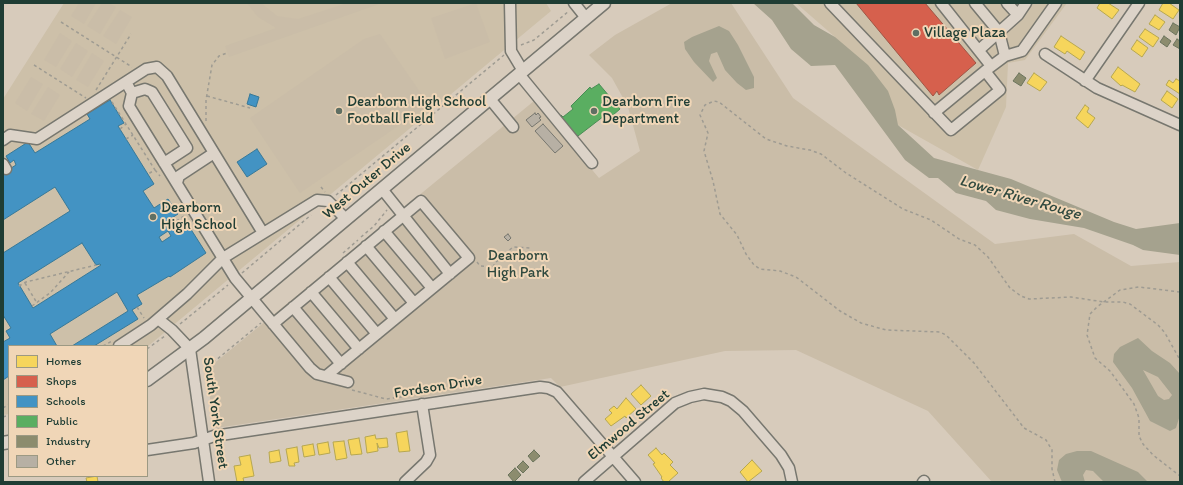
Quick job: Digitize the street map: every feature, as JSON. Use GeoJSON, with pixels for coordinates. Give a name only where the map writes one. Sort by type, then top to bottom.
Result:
{"type":"FeatureCollection","features":[{"type":"Feature","properties":{"kind":"main road","name":"West Outer Drive"},"geometry":{"type":"LineString","coordinates":[[148,379],[190,349],[604,3]]}},
{"type":"Feature","properties":{"kind":"street"},"geometry":{"type":"LineString","coordinates":[[510,3],[511,51],[530,90],[592,163]]}},
{"type":"Feature","properties":{"kind":"street"},"geometry":{"type":"LineString","coordinates":[[830,3],[951,130],[1000,90],[979,50],[941,3]]}},
{"type":"Feature","properties":{"kind":"street"},"geometry":{"type":"LineString","coordinates":[[975,3],[999,32],[1005,56]]}},
{"type":"Feature","properties":{"kind":"street"},"geometry":{"type":"LineString","coordinates":[[1007,3],[1018,15]]}},
{"type":"Feature","properties":{"kind":"street"},"geometry":{"type":"LineString","coordinates":[[979,50],[1018,15],[1026,3]]}},
{"type":"Feature","properties":{"kind":"street"},"geometry":{"type":"LineString","coordinates":[[934,113],[988,68],[1005,56],[1022,51],[1056,3]]}},
{"type":"Feature","properties":{"kind":"street"},"geometry":{"type":"LineString","coordinates":[[1085,81],[1139,3]]}},
{"type":"Feature","properties":{"kind":"street"},"geometry":{"type":"LineString","coordinates":[[575,4],[586,18]]}},
{"type":"Feature","properties":{"kind":"street"},"geometry":{"type":"LineString","coordinates":[[1045,54],[1085,81],[1180,125]]}},
{"type":"Feature","properties":{"kind":"street"},"geometry":{"type":"LineString","coordinates":[[3,140],[10,135],[37,139],[92,101],[107,94],[140,72],[157,67],[167,76],[263,233]]}},
{"type":"Feature","properties":{"kind":"street"},"geometry":{"type":"LineString","coordinates":[[126,82],[132,93],[129,106],[235,278],[310,368],[317,374],[348,382]]}},
{"type":"Feature","properties":{"kind":"street"},"geometry":{"type":"LineString","coordinates":[[132,93],[145,89],[152,92],[187,148],[164,163]]}},
{"type":"Feature","properties":{"kind":"street"},"geometry":{"type":"LineString","coordinates":[[490,99],[513,127]]}},
{"type":"Feature","properties":{"kind":"street"},"geometry":{"type":"LineString","coordinates":[[177,184],[179,176],[214,153]]}},
{"type":"Feature","properties":{"kind":"street"},"geometry":{"type":"LineString","coordinates":[[382,189],[402,216],[450,274]]}},
{"type":"Feature","properties":{"kind":"street"},"geometry":{"type":"LineString","coordinates":[[120,345],[158,319],[187,294],[223,258],[320,199],[328,202],[346,219]]}},
{"type":"Feature","properties":{"kind":"street"},"geometry":{"type":"LineString","coordinates":[[273,324],[329,277],[343,259],[366,246],[421,200],[468,258],[326,376]]}},
{"type":"Feature","properties":{"kind":"street"},"geometry":{"type":"LineString","coordinates":[[384,230],[432,288]]}},
{"type":"Feature","properties":{"kind":"street"},"geometry":{"type":"LineString","coordinates":[[366,246],[414,303]]}},
{"type":"Feature","properties":{"kind":"street"},"geometry":{"type":"LineString","coordinates":[[343,259],[395,319]]}},
{"type":"Feature","properties":{"kind":"street"},"geometry":{"type":"LineString","coordinates":[[329,277],[377,334]]}},
{"type":"Feature","properties":{"kind":"street"},"geometry":{"type":"LineString","coordinates":[[311,292],[359,349]]}},
{"type":"Feature","properties":{"kind":"street"},"geometry":{"type":"LineString","coordinates":[[293,307],[341,364]]}},
{"type":"Feature","properties":{"kind":"street"},"geometry":{"type":"LineString","coordinates":[[158,319],[172,330],[190,349]]}},
{"type":"Feature","properties":{"kind":"street","name":"South York Street"},"geometry":{"type":"LineString","coordinates":[[190,349],[204,438],[209,482]]}},
{"type":"Feature","properties":{"kind":"street","name":"Fordson Drive"},"geometry":{"type":"LineString","coordinates":[[148,450],[194,443],[204,438],[540,387],[548,388],[557,392],[635,482]]}},
{"type":"Feature","properties":{"kind":"street","name":"Elmwood Street"},"geometry":{"type":"LineString","coordinates":[[584,482],[675,403],[697,395],[713,395],[731,401],[743,411],[786,462],[792,482]]}},
{"type":"Feature","properties":{"kind":"street"},"geometry":{"type":"LineString","coordinates":[[405,482],[426,462],[430,455],[422,404]]}},
{"type":"Feature","properties":{"kind":"path"},"geometry":{"type":"LineString","coordinates":[[331,199],[511,51],[534,40],[575,4]]}},
{"type":"Feature","properties":{"kind":"path"},"geometry":{"type":"LineString","coordinates":[[62,22],[140,72]]}},
{"type":"Feature","properties":{"kind":"path"},"geometry":{"type":"LineString","coordinates":[[34,66],[92,101],[116,57],[131,34]]}},
{"type":"Feature","properties":{"kind":"path"},"geometry":{"type":"LineString","coordinates":[[107,94],[155,170],[148,174]]}},
{"type":"Feature","properties":{"kind":"path"},"geometry":{"type":"LineString","coordinates":[[207,96],[250,108]]}},
{"type":"Feature","properties":{"kind":"path"},"geometry":{"type":"LineString","coordinates":[[1055,482],[1052,468],[1052,450],[1046,440],[1024,428],[974,363],[946,335],[940,332],[886,330],[861,323],[840,311],[796,277],[780,271],[760,269],[754,265],[746,254],[737,235],[720,214],[713,181],[705,158],[704,151],[708,133],[700,115],[701,110],[710,102],[719,102],[766,139],[787,146],[810,150],[821,154],[846,174],[903,208],[931,220],[959,239],[975,245],[988,257],[1010,288],[1021,296],[1029,299],[1071,297],[1130,304],[1166,332],[1180,360]]}},
{"type":"Feature","properties":{"kind":"path"},"geometry":{"type":"LineString","coordinates":[[120,129],[126,124]]}},
{"type":"Feature","properties":{"kind":"path"},"geometry":{"type":"LineString","coordinates":[[126,139],[133,135]]}},
{"type":"Feature","properties":{"kind":"path"},"geometry":{"type":"LineString","coordinates":[[343,259],[387,210]]}},
{"type":"Feature","properties":{"kind":"path"},"geometry":{"type":"LineString","coordinates":[[166,228],[188,214]]}},
{"type":"Feature","properties":{"kind":"path"},"geometry":{"type":"LineString","coordinates":[[240,274],[311,215]]}},
{"type":"Feature","properties":{"kind":"path"},"geometry":{"type":"LineString","coordinates":[[468,258],[474,259],[480,266],[493,267],[513,247],[531,248]]}},
{"type":"Feature","properties":{"kind":"path"},"geometry":{"type":"LineString","coordinates":[[19,286],[25,283],[96,265]]}},
{"type":"Feature","properties":{"kind":"path"},"geometry":{"type":"LineString","coordinates":[[32,306],[50,293],[69,272]]}},
{"type":"Feature","properties":{"kind":"path"},"geometry":{"type":"LineString","coordinates":[[25,283],[37,303]]}},
{"type":"Feature","properties":{"kind":"path"},"geometry":{"type":"LineString","coordinates":[[180,324],[229,284]]}},
{"type":"Feature","properties":{"kind":"path"},"geometry":{"type":"LineString","coordinates":[[1180,292],[1128,288],[1120,290],[1090,314],[1087,335],[1095,358],[1110,371],[1134,404],[1138,418],[1139,436],[1143,444],[1153,455],[1180,476]]}},
{"type":"Feature","properties":{"kind":"path"},"geometry":{"type":"LineString","coordinates":[[138,307],[145,320]]}},
{"type":"Feature","properties":{"kind":"path"},"geometry":{"type":"LineString","coordinates":[[204,370],[262,322]]}},
{"type":"Feature","properties":{"kind":"path"},"geometry":{"type":"LineString","coordinates":[[148,348],[166,334]]}},
{"type":"Feature","properties":{"kind":"shaded area","name":"Dearborn High School"},"geometry":{"type":"Polygon","coordinates":[[[64,3],[546,3],[551,11],[148,346],[8,345],[8,414],[3,415],[3,99],[64,3]]]}},
{"type":"Feature","properties":{"kind":"shaded area"},"geometry":{"type":"Polygon","coordinates":[[[796,3],[1067,3],[1025,60],[1008,63],[1006,107],[978,170],[898,125],[835,37],[796,3]]]}},
{"type":"Feature","properties":{"kind":"green space"},"geometry":{"type":"Polygon","coordinates":[[[79,3],[96,3],[84,24],[71,16],[79,3]]]}},
{"type":"Feature","properties":{"kind":"green space"},"geometry":{"type":"Polygon","coordinates":[[[102,3],[109,3],[116,7],[100,34],[87,26],[102,3]]]}},
{"type":"Feature","properties":{"kind":"green space"},"geometry":{"type":"Polygon","coordinates":[[[247,3],[261,3],[277,16],[298,19],[347,3],[382,3],[229,57],[225,46],[276,28],[258,17],[247,3]]]}},
{"type":"Feature","properties":{"kind":"green space"},"geometry":{"type":"Polygon","coordinates":[[[476,3],[490,42],[445,59],[431,18],[476,3]]]}},
{"type":"Feature","properties":{"kind":"green space","name":"Dearborn High Park"},"geometry":{"type":"Polygon","coordinates":[[[672,3],[731,3],[793,98],[995,244],[1074,234],[1131,266],[1180,262],[1180,482],[992,482],[928,411],[796,350],[725,351],[560,387],[551,378],[216,428],[214,427],[206,370],[534,101],[599,178],[640,151],[628,107],[612,78],[589,55],[615,35],[672,3]]]}},
{"type":"Feature","properties":{"kind":"green space"},"geometry":{"type":"Polygon","coordinates":[[[120,10],[132,17],[116,44],[103,36],[120,10]]]}},
{"type":"Feature","properties":{"kind":"green space"},"geometry":{"type":"Polygon","coordinates":[[[60,33],[72,41],[56,67],[44,60],[60,33]]]}},
{"type":"Feature","properties":{"kind":"green space","name":"Dearborn High School Football Field"},"geometry":{"type":"Polygon","coordinates":[[[380,34],[429,105],[300,193],[250,118],[364,39],[380,34]]]}},
{"type":"Feature","properties":{"kind":"green space"},"geometry":{"type":"Polygon","coordinates":[[[76,43],[88,51],[72,77],[60,69],[76,43]]]}},
{"type":"Feature","properties":{"kind":"green space"},"geometry":{"type":"Polygon","coordinates":[[[92,53],[104,61],[88,87],[76,80],[92,53]]]}},
{"type":"Feature","properties":{"kind":"green space"},"geometry":{"type":"Polygon","coordinates":[[[31,77],[43,84],[27,111],[15,103],[31,77]]]}},
{"type":"Feature","properties":{"kind":"green space"},"geometry":{"type":"Polygon","coordinates":[[[48,87],[60,95],[44,121],[31,114],[48,87]]]}},
{"type":"Feature","properties":{"kind":"water","name":"Lower River Rouge"},"geometry":{"type":"Polygon","coordinates":[[[753,3],[792,3],[814,25],[835,37],[868,65],[888,91],[895,110],[898,125],[934,158],[1011,179],[1114,222],[1136,229],[1180,223],[1180,255],[1143,250],[1084,228],[1030,219],[996,210],[986,201],[956,193],[938,178],[929,178],[905,160],[835,65],[811,66],[791,49],[772,20],[753,3]]]}},
{"type":"Feature","properties":{"kind":"water"},"geometry":{"type":"Polygon","coordinates":[[[719,26],[729,31],[738,45],[754,77],[754,88],[746,90],[737,83],[725,70],[717,52],[711,54],[709,61],[717,78],[713,82],[694,62],[685,49],[684,42],[692,37],[719,26]]]}},
{"type":"Feature","properties":{"kind":"water"},"geometry":{"type":"Polygon","coordinates":[[[1138,338],[1152,351],[1170,363],[1180,374],[1180,415],[1176,428],[1170,431],[1150,421],[1132,388],[1113,362],[1114,354],[1120,347],[1138,338]],[[1143,370],[1158,396],[1164,400],[1169,399],[1172,395],[1158,377],[1143,370]]]}},
{"type":"Feature","properties":{"kind":"water"},"geometry":{"type":"Polygon","coordinates":[[[1077,451],[1091,451],[1138,472],[1148,482],[1104,482],[1093,471],[1086,470],[1083,475],[1085,482],[1062,482],[1057,470],[1059,460],[1066,454],[1077,451]]]}},
{"type":"Feature","properties":{"kind":"building: Homes"},"geometry":{"type":"Polygon","coordinates":[[[1100,3],[1108,3],[1119,10],[1112,19],[1097,8],[1100,3]]]}},
{"type":"Feature","properties":{"kind":"building: Homes"},"geometry":{"type":"Polygon","coordinates":[[[1163,3],[1169,3],[1179,10],[1173,19],[1159,10],[1163,3]]]}},
{"type":"Feature","properties":{"kind":"building: Homes"},"geometry":{"type":"Polygon","coordinates":[[[1155,15],[1165,22],[1159,30],[1149,24],[1155,15]]]}},
{"type":"Feature","properties":{"kind":"building: Homes"},"geometry":{"type":"Polygon","coordinates":[[[1145,29],[1159,38],[1153,47],[1139,37],[1145,29]]]}},
{"type":"Feature","properties":{"kind":"building: Homes"},"geometry":{"type":"Polygon","coordinates":[[[1061,36],[1085,52],[1080,60],[1067,51],[1065,54],[1054,47],[1061,36]]]}},
{"type":"Feature","properties":{"kind":"building: Homes"},"geometry":{"type":"Polygon","coordinates":[[[1137,40],[1148,48],[1142,57],[1131,49],[1137,40]]]}},
{"type":"Feature","properties":{"kind":"building: Homes"},"geometry":{"type":"Polygon","coordinates":[[[1118,67],[1140,84],[1135,92],[1122,85],[1121,86],[1111,77],[1118,67]]]}},
{"type":"Feature","properties":{"kind":"building: Homes"},"geometry":{"type":"Polygon","coordinates":[[[1034,73],[1047,82],[1040,91],[1027,83],[1034,73]]]}},
{"type":"Feature","properties":{"kind":"building: Homes"},"geometry":{"type":"Polygon","coordinates":[[[1176,79],[1180,81],[1180,94],[1166,85],[1169,80],[1173,83],[1176,79]]]}},
{"type":"Feature","properties":{"kind":"building: Homes"},"geometry":{"type":"Polygon","coordinates":[[[1167,91],[1178,99],[1172,108],[1161,100],[1167,91]]]}},
{"type":"Feature","properties":{"kind":"building: Homes"},"geometry":{"type":"Polygon","coordinates":[[[1085,105],[1089,108],[1087,112],[1095,118],[1088,128],[1076,118],[1085,105]]]}},
{"type":"Feature","properties":{"kind":"building: Homes"},"geometry":{"type":"Polygon","coordinates":[[[641,385],[651,396],[641,405],[631,394],[641,385]]]}},
{"type":"Feature","properties":{"kind":"building: Homes"},"geometry":{"type":"Polygon","coordinates":[[[626,398],[636,409],[626,418],[625,416],[611,426],[605,419],[612,413],[609,410],[614,406],[617,409],[626,398]]]}},
{"type":"Feature","properties":{"kind":"building: Homes"},"geometry":{"type":"Polygon","coordinates":[[[407,431],[410,451],[399,452],[396,433],[407,431]]]}},
{"type":"Feature","properties":{"kind":"building: Homes"},"geometry":{"type":"Polygon","coordinates":[[[375,435],[376,439],[387,438],[388,447],[379,448],[377,443],[378,451],[367,453],[365,437],[375,435]]]}},
{"type":"Feature","properties":{"kind":"building: Homes"},"geometry":{"type":"Polygon","coordinates":[[[359,438],[362,454],[351,455],[348,440],[359,438]]]}},
{"type":"Feature","properties":{"kind":"building: Homes"},"geometry":{"type":"Polygon","coordinates":[[[344,441],[347,458],[336,460],[333,442],[344,441]]]}},
{"type":"Feature","properties":{"kind":"building: Homes"},"geometry":{"type":"Polygon","coordinates":[[[328,442],[330,453],[319,455],[317,444],[328,442]]]}},
{"type":"Feature","properties":{"kind":"building: Homes"},"geometry":{"type":"Polygon","coordinates":[[[313,444],[315,455],[304,457],[302,446],[313,444]]]}},
{"type":"Feature","properties":{"kind":"building: Homes"},"geometry":{"type":"Polygon","coordinates":[[[297,447],[299,462],[294,463],[295,466],[289,466],[286,449],[297,447]]]}},
{"type":"Feature","properties":{"kind":"building: Homes"},"geometry":{"type":"Polygon","coordinates":[[[656,448],[662,455],[664,453],[673,462],[670,465],[678,473],[668,482],[664,482],[661,478],[662,477],[653,464],[655,463],[648,455],[656,448]]]}},
{"type":"Feature","properties":{"kind":"building: Homes"},"geometry":{"type":"Polygon","coordinates":[[[279,450],[281,461],[270,463],[269,452],[279,450]]]}},
{"type":"Feature","properties":{"kind":"building: Homes"},"geometry":{"type":"Polygon","coordinates":[[[250,455],[254,476],[243,478],[244,482],[237,482],[234,466],[241,465],[239,457],[250,455]]]}},
{"type":"Feature","properties":{"kind":"building: Homes"},"geometry":{"type":"Polygon","coordinates":[[[752,460],[762,471],[748,482],[740,472],[752,460]]]}},
{"type":"Feature","properties":{"kind":"building: Homes"},"geometry":{"type":"Polygon","coordinates":[[[97,477],[98,482],[87,482],[86,478],[97,477]]]}},
{"type":"Feature","properties":{"kind":"building: Shops","name":"Village Plaza"},"geometry":{"type":"Polygon","coordinates":[[[856,3],[925,3],[976,63],[939,95],[937,91],[933,96],[856,3]]]}},
{"type":"Feature","properties":{"kind":"building: Schools"},"geometry":{"type":"Polygon","coordinates":[[[250,94],[259,97],[256,107],[247,104],[250,94]]]}},
{"type":"Feature","properties":{"kind":"building: Schools"},"geometry":{"type":"Polygon","coordinates":[[[110,100],[124,123],[118,126],[154,184],[143,191],[154,208],[168,199],[178,214],[164,223],[168,230],[185,220],[206,253],[170,277],[169,276],[137,295],[142,304],[132,310],[138,319],[96,345],[74,345],[128,311],[117,292],[50,334],[56,345],[8,345],[8,377],[3,380],[3,342],[10,338],[6,331],[11,328],[3,315],[3,253],[70,211],[55,187],[3,220],[3,173],[16,165],[14,160],[10,163],[6,156],[28,142],[35,153],[90,119],[87,114],[110,100]],[[168,231],[159,237],[162,242],[171,236],[168,231]],[[82,243],[18,283],[33,308],[101,265],[96,265],[82,243]]]}},
{"type":"Feature","properties":{"kind":"building: Schools"},"geometry":{"type":"Polygon","coordinates":[[[257,149],[267,164],[247,177],[237,162],[257,149]]]}},
{"type":"Feature","properties":{"kind":"building: Public","name":"Dearborn Fire Department"},"geometry":{"type":"Polygon","coordinates":[[[599,84],[620,109],[613,115],[611,113],[605,118],[604,116],[578,136],[558,117],[561,115],[563,117],[573,109],[571,106],[590,87],[591,89],[599,84]]]}},
{"type":"Feature","properties":{"kind":"building: Industry"},"geometry":{"type":"Polygon","coordinates":[[[1173,23],[1180,27],[1176,35],[1169,30],[1173,23]]]}},
{"type":"Feature","properties":{"kind":"building: Industry"},"geometry":{"type":"Polygon","coordinates":[[[1164,36],[1171,41],[1167,47],[1160,42],[1164,36]]]}},
{"type":"Feature","properties":{"kind":"building: Industry"},"geometry":{"type":"Polygon","coordinates":[[[1177,39],[1180,41],[1180,49],[1173,45],[1177,39]]]}},
{"type":"Feature","properties":{"kind":"building: Industry"},"geometry":{"type":"Polygon","coordinates":[[[1019,73],[1026,78],[1021,86],[1013,81],[1019,73]]]}},
{"type":"Feature","properties":{"kind":"building: Industry"},"geometry":{"type":"Polygon","coordinates":[[[534,450],[540,456],[533,462],[528,456],[534,450]]]}},
{"type":"Feature","properties":{"kind":"building: Industry"},"geometry":{"type":"Polygon","coordinates":[[[523,461],[529,467],[523,473],[517,467],[523,461]]]}},
{"type":"Feature","properties":{"kind":"building: Industry"},"geometry":{"type":"Polygon","coordinates":[[[515,468],[521,475],[514,482],[508,475],[515,468]]]}},
{"type":"Feature","properties":{"kind":"building: Other"},"geometry":{"type":"Polygon","coordinates":[[[535,113],[536,115],[538,113],[541,120],[532,127],[526,120],[535,113]]]}},
{"type":"Feature","properties":{"kind":"building: Other"},"geometry":{"type":"Polygon","coordinates":[[[543,124],[563,146],[555,153],[535,131],[543,124]]]}},
{"type":"Feature","properties":{"kind":"building: Other"},"geometry":{"type":"Polygon","coordinates":[[[508,234],[511,238],[508,241],[504,237],[508,234]]]}},
{"type":"Feature","properties":{"kind":"place","name":"Village Plaza"},"geometry":{"type":"Point","coordinates":[916,33]}},
{"type":"Feature","properties":{"kind":"place","name":"Dearborn High School Football Field"},"geometry":{"type":"Point","coordinates":[339,111]}},
{"type":"Feature","properties":{"kind":"place","name":"Dearborn Fire Department"},"geometry":{"type":"Point","coordinates":[594,111]}},
{"type":"Feature","properties":{"kind":"place","name":"Dearborn High School"},"geometry":{"type":"Point","coordinates":[153,217]}}]}
